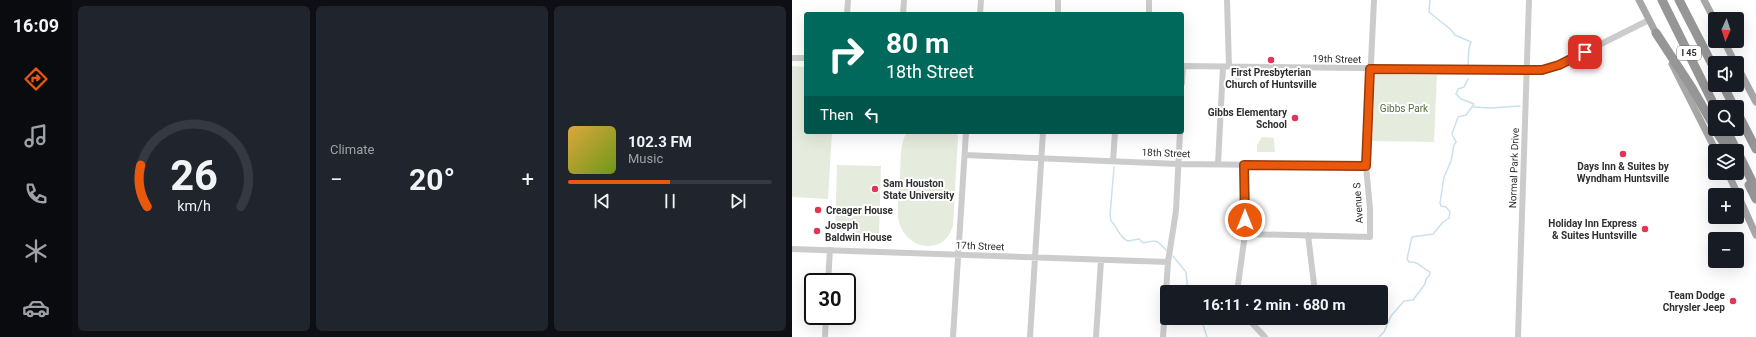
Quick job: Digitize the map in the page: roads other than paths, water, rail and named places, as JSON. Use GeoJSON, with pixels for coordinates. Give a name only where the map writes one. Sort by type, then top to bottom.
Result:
{"type":"FeatureCollection","features":[{"type":"Feature","properties":{"kind":"highway","name":"I 45"},"geometry":{"type":"LineString","coordinates":[[1662,0],[1712,100]]}},
{"type":"Feature","properties":{"kind":"highway","name":"I 45"},"geometry":{"type":"LineString","coordinates":[[1680,0],[1708,56]]}},
{"type":"Feature","properties":{"kind":"highway"},"geometry":{"type":"LineString","coordinates":[[1656,33],[1692,88],[1708,117]]}},
{"type":"Feature","properties":{"kind":"highway"},"geometry":{"type":"LineString","coordinates":[[1744,126],[1756,149]]}},
{"type":"Feature","properties":{"kind":"highway"},"geometry":{"type":"LineString","coordinates":[[1744,165],[1756,189]]}},
{"type":"Feature","properties":{"kind":"highway"},"geometry":{"type":"LineString","coordinates":[[1744,178],[1756,199]]}},
{"type":"Feature","properties":{"kind":"main road"},"geometry":{"type":"LineString","coordinates":[[1639,0],[1712,144]]}},
{"type":"Feature","properties":{"kind":"main road"},"geometry":{"type":"LineString","coordinates":[[1704,0],[1710,12]]}},
{"type":"Feature","properties":{"kind":"main road"},"geometry":{"type":"LineString","coordinates":[[1744,79],[1756,102]]}},
{"type":"Feature","properties":{"kind":"main road"},"geometry":{"type":"LineString","coordinates":[[1731,180],[1756,235]]}},
{"type":"Feature","properties":{"kind":"street"},"geometry":{"type":"LineString","coordinates":[[847,12],[848,0]]}},
{"type":"Feature","properties":{"kind":"street"},"geometry":{"type":"LineString","coordinates":[[903,12],[904,0]]}},
{"type":"Feature","properties":{"kind":"street"},"geometry":{"type":"LineString","coordinates":[[980,12],[981,0]]}},
{"type":"Feature","properties":{"kind":"street"},"geometry":{"type":"LineString","coordinates":[[1058,0],[1058,12]]}},
{"type":"Feature","properties":{"kind":"street"},"geometry":{"type":"LineString","coordinates":[[1149,0],[1149,12]]}},
{"type":"Feature","properties":{"kind":"street"},"geometry":{"type":"LineString","coordinates":[[1218,164],[1226,67],[1226,0]]}},
{"type":"Feature","properties":{"kind":"street","name":"Avenue S"},"geometry":{"type":"LineString","coordinates":[[1308,235],[1370,237],[1370,210],[1366,166],[1374,0]]}},
{"type":"Feature","properties":{"kind":"street","name":"Normal Park Drive"},"geometry":{"type":"LineString","coordinates":[[1518,337],[1528,70],[1529,0]]}},
{"type":"Feature","properties":{"kind":"street","name":"19th Street"},"geometry":{"type":"LineString","coordinates":[[1184,66],[1542,70],[1559,65],[1649,20]]}},
{"type":"Feature","properties":{"kind":"street"},"geometry":{"type":"LineString","coordinates":[[792,58],[804,58]]}},
{"type":"Feature","properties":{"kind":"street"},"geometry":{"type":"LineString","coordinates":[[953,337],[966,134]]}},
{"type":"Feature","properties":{"kind":"street"},"geometry":{"type":"LineString","coordinates":[[1030,337],[1043,134]]}},
{"type":"Feature","properties":{"kind":"street"},"geometry":{"type":"LineString","coordinates":[[1113,161],[1115,134]]}},
{"type":"Feature","properties":{"kind":"street"},"geometry":{"type":"LineString","coordinates":[[1163,337],[1168,262],[1176,211],[1180,134]]}},
{"type":"Feature","properties":{"kind":"street","name":"18th Street"},"geometry":{"type":"LineString","coordinates":[[965,155],[1178,164],[1366,166]]}},
{"type":"Feature","properties":{"kind":"street"},"geometry":{"type":"LineString","coordinates":[[1238,285],[1245,234],[1244,165]]}},
{"type":"Feature","properties":{"kind":"street"},"geometry":{"type":"LineString","coordinates":[[1245,234],[1308,235],[1314,285]]}},
{"type":"Feature","properties":{"kind":"street","name":"17th Street"},"geometry":{"type":"LineString","coordinates":[[792,249],[1168,262]]}},
{"type":"Feature","properties":{"kind":"street"},"geometry":{"type":"LineString","coordinates":[[829,273],[830,250]]}},
{"type":"Feature","properties":{"kind":"street"},"geometry":{"type":"LineString","coordinates":[[1096,337],[1101,260]]}},
{"type":"Feature","properties":{"kind":"street"},"geometry":{"type":"LineString","coordinates":[[825,337],[826,325]]}},
{"type":"Feature","properties":{"kind":"street"},"geometry":{"type":"LineString","coordinates":[[1254,325],[1265,337]]}},
{"type":"Feature","properties":{"kind":"waterway"},"geometry":{"type":"LineString","coordinates":[[1430,0],[1429,12],[1455,35],[1471,42],[1469,48],[1468,65]]}},
{"type":"Feature","properties":{"kind":"waterway"},"geometry":{"type":"LineString","coordinates":[[1379,337],[1384,332],[1391,316],[1404,301],[1413,300],[1429,276],[1430,272],[1417,264],[1409,262],[1407,259],[1412,237],[1433,234],[1443,222],[1449,218],[1450,212],[1446,207],[1441,206],[1440,203],[1444,177],[1451,161],[1456,142],[1452,134],[1458,117],[1466,115],[1474,104],[1461,99],[1456,94],[1458,89],[1464,87],[1468,79]]}},
{"type":"Feature","properties":{"kind":"waterway"},"geometry":{"type":"LineString","coordinates":[[1474,107],[1491,108],[1520,106]]}},
{"type":"Feature","properties":{"kind":"waterway"},"geometry":{"type":"LineString","coordinates":[[1114,167],[1110,215],[1111,221],[1122,237],[1128,241],[1139,239],[1143,243],[1156,241],[1166,250]]}},
{"type":"Feature","properties":{"kind":"waterway"},"geometry":{"type":"LineString","coordinates":[[1173,256],[1186,272],[1187,285]]}},
{"type":"Feature","properties":{"kind":"waterway"},"geometry":{"type":"LineString","coordinates":[[1203,325],[1207,337]]}},
{"type":"Feature","properties":{"kind":"place","name":"First Presbyterian Church of Huntsville"},"geometry":{"type":"Point","coordinates":[1271,60]}},
{"type":"Feature","properties":{"kind":"place","name":"Gibbs Elementary School"},"geometry":{"type":"Point","coordinates":[1295,118]}},
{"type":"Feature","properties":{"kind":"place","name":"Days Inn & Suites by Wyndham Huntsville"},"geometry":{"type":"Point","coordinates":[1623,154]}},
{"type":"Feature","properties":{"kind":"place","name":"Sam Houston State University"},"geometry":{"type":"Point","coordinates":[875,189]}},
{"type":"Feature","properties":{"kind":"place","name":"Creager House"},"geometry":{"type":"Point","coordinates":[818,210]}},
{"type":"Feature","properties":{"kind":"place","name":"Holiday Inn Express & Suites Huntsville"},"geometry":{"type":"Point","coordinates":[1645,229]}},
{"type":"Feature","properties":{"kind":"place","name":"Joseph Baldwin House"},"geometry":{"type":"Point","coordinates":[817,231]}},
{"type":"Feature","properties":{"kind":"place","name":"Team Dodge Chrysler Jeep"},"geometry":{"type":"Point","coordinates":[1733,301]}},
{"type":"Feature","properties":{"kind":"park label","name":"Gibbs Park"},"geometry":{"type":"Point","coordinates":[1404,108]}}]}
